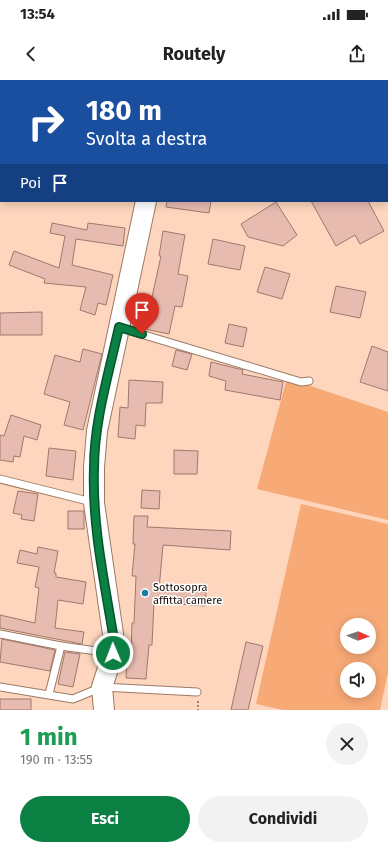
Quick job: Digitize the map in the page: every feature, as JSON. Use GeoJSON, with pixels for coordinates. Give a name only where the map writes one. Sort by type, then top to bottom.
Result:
{"type":"FeatureCollection","features":[{"type":"Feature","properties":{"kind":"main road"},"geometry":{"type":"LineString","coordinates":[[104,710],[102,687],[113,653],[113,634],[94,503],[94,467],[97,431],[146,202]]}},
{"type":"Feature","properties":{"kind":"lane"},"geometry":{"type":"LineString","coordinates":[[119,327],[301,382],[309,381]]}},
{"type":"Feature","properties":{"kind":"lane"},"geometry":{"type":"LineString","coordinates":[[0,479],[94,503]]}},
{"type":"Feature","properties":{"kind":"lane"},"geometry":{"type":"LineString","coordinates":[[0,634],[61,646],[113,653]]}},
{"type":"Feature","properties":{"kind":"lane"},"geometry":{"type":"LineString","coordinates":[[49,694],[61,646]]}},
{"type":"Feature","properties":{"kind":"lane"},"geometry":{"type":"LineString","coordinates":[[0,687],[73,699],[102,687],[197,692]]}},
{"type":"Feature","properties":{"kind":"shaded area"},"geometry":{"type":"Polygon","coordinates":[[[287,378],[388,412],[388,520],[257,489],[287,378]]]}},
{"type":"Feature","properties":{"kind":"shaded area"},"geometry":{"type":"Polygon","coordinates":[[[301,504],[388,524],[388,673],[380,710],[283,710],[256,704],[301,504]]]}},
{"type":"Feature","properties":{"kind":"building"},"geometry":{"type":"Polygon","coordinates":[[[167,202],[211,202],[209,213],[166,207],[167,202]]]}},
{"type":"Feature","properties":{"kind":"building"},"geometry":{"type":"Polygon","coordinates":[[[276,202],[297,235],[283,246],[248,237],[241,224],[276,202]]]}},
{"type":"Feature","properties":{"kind":"building"},"geometry":{"type":"Polygon","coordinates":[[[312,202],[369,202],[384,231],[360,244],[355,235],[336,246],[312,202]]]}},
{"type":"Feature","properties":{"kind":"building"},"geometry":{"type":"Polygon","coordinates":[[[52,223],[87,230],[88,223],[125,228],[123,246],[76,239],[72,265],[113,275],[106,305],[98,303],[95,315],[80,310],[86,287],[44,283],[45,279],[9,265],[14,251],[59,268],[65,236],[50,233],[52,223]]]}},
{"type":"Feature","properties":{"kind":"building"},"geometry":{"type":"Polygon","coordinates":[[[163,231],[185,235],[178,274],[188,276],[182,307],[175,306],[169,334],[145,329],[161,256],[159,256],[163,231]]]}},
{"type":"Feature","properties":{"kind":"building"},"geometry":{"type":"Polygon","coordinates":[[[213,239],[245,246],[240,270],[208,264],[213,239]]]}},
{"type":"Feature","properties":{"kind":"building"},"geometry":{"type":"Polygon","coordinates":[[[265,267],[290,274],[282,299],[257,292],[265,267]]]}},
{"type":"Feature","properties":{"kind":"building"},"geometry":{"type":"Polygon","coordinates":[[[336,286],[366,292],[360,318],[330,312],[336,286]]]}},
{"type":"Feature","properties":{"kind":"building"},"geometry":{"type":"Polygon","coordinates":[[[42,312],[42,335],[0,335],[0,313],[42,312]]]}},
{"type":"Feature","properties":{"kind":"building"},"geometry":{"type":"Polygon","coordinates":[[[229,324],[247,328],[243,347],[225,343],[229,324]]]}},
{"type":"Feature","properties":{"kind":"building"},"geometry":{"type":"Polygon","coordinates":[[[372,346],[388,352],[388,391],[360,382],[372,346]]]}},
{"type":"Feature","properties":{"kind":"building"},"geometry":{"type":"Polygon","coordinates":[[[83,349],[102,354],[83,430],[64,425],[70,402],[44,394],[55,355],[80,362],[83,349]]]}},
{"type":"Feature","properties":{"kind":"building"},"geometry":{"type":"Polygon","coordinates":[[[176,350],[192,354],[187,370],[172,366],[176,350]]]}},
{"type":"Feature","properties":{"kind":"building"},"geometry":{"type":"Polygon","coordinates":[[[211,362],[243,370],[242,374],[283,382],[280,400],[225,390],[226,381],[209,376],[211,362]]]}},
{"type":"Feature","properties":{"kind":"building"},"geometry":{"type":"Polygon","coordinates":[[[129,380],[163,382],[162,403],[146,403],[145,426],[136,425],[135,439],[118,437],[120,407],[128,408],[129,380]]]}},
{"type":"Feature","properties":{"kind":"building"},"geometry":{"type":"Polygon","coordinates":[[[11,415],[41,425],[37,440],[24,436],[20,457],[14,456],[13,462],[0,460],[0,435],[4,436],[11,415]]]}},
{"type":"Feature","properties":{"kind":"building"},"geometry":{"type":"Polygon","coordinates":[[[49,448],[76,451],[73,480],[46,476],[49,448]]]}},
{"type":"Feature","properties":{"kind":"building"},"geometry":{"type":"Polygon","coordinates":[[[174,450],[198,451],[197,474],[174,474],[174,450]]]}},
{"type":"Feature","properties":{"kind":"building"},"geometry":{"type":"Polygon","coordinates":[[[142,490],[160,491],[159,509],[141,508],[142,490]]]}},
{"type":"Feature","properties":{"kind":"building"},"geometry":{"type":"Polygon","coordinates":[[[18,491],[38,494],[34,521],[21,519],[22,515],[13,513],[18,491]]]}},
{"type":"Feature","properties":{"kind":"building"},"geometry":{"type":"Polygon","coordinates":[[[68,511],[84,511],[84,529],[68,529],[68,511]]]}},
{"type":"Feature","properties":{"kind":"building"},"geometry":{"type":"Polygon","coordinates":[[[134,516],[148,516],[147,527],[231,531],[230,550],[163,545],[159,589],[206,592],[205,606],[154,602],[152,645],[149,645],[146,679],[126,678],[127,654],[131,654],[132,623],[134,623],[136,576],[132,576],[135,544],[133,544],[134,516]]]}},
{"type":"Feature","properties":{"kind":"building"},"geometry":{"type":"Polygon","coordinates":[[[38,547],[58,551],[54,573],[56,573],[56,577],[86,582],[83,604],[58,600],[55,628],[84,632],[82,644],[0,628],[0,615],[35,623],[39,588],[35,587],[39,567],[17,563],[20,550],[37,554],[38,547]]]}},
{"type":"Feature","properties":{"kind":"building"},"geometry":{"type":"Polygon","coordinates":[[[2,639],[55,650],[50,671],[0,662],[2,639]]]}},
{"type":"Feature","properties":{"kind":"building"},"geometry":{"type":"Polygon","coordinates":[[[246,642],[263,646],[248,710],[231,710],[246,642]]]}},
{"type":"Feature","properties":{"kind":"building"},"geometry":{"type":"Polygon","coordinates":[[[65,652],[80,654],[73,687],[58,684],[65,652]]]}},
{"type":"Feature","properties":{"kind":"building"},"geometry":{"type":"Polygon","coordinates":[[[0,699],[31,699],[31,710],[0,710],[0,699]]]}},
{"type":"Feature","properties":{"kind":"place","name":"Sottosopra affitta camere"},"geometry":{"type":"Point","coordinates":[145,593]}},
{"type":"Feature","properties":{"kind":"route"},"geometry":{"type":"LineString","coordinates":[[113,653],[113,634],[100,554],[94,503],[94,467],[97,431],[119,327],[142,334]]}}]}
